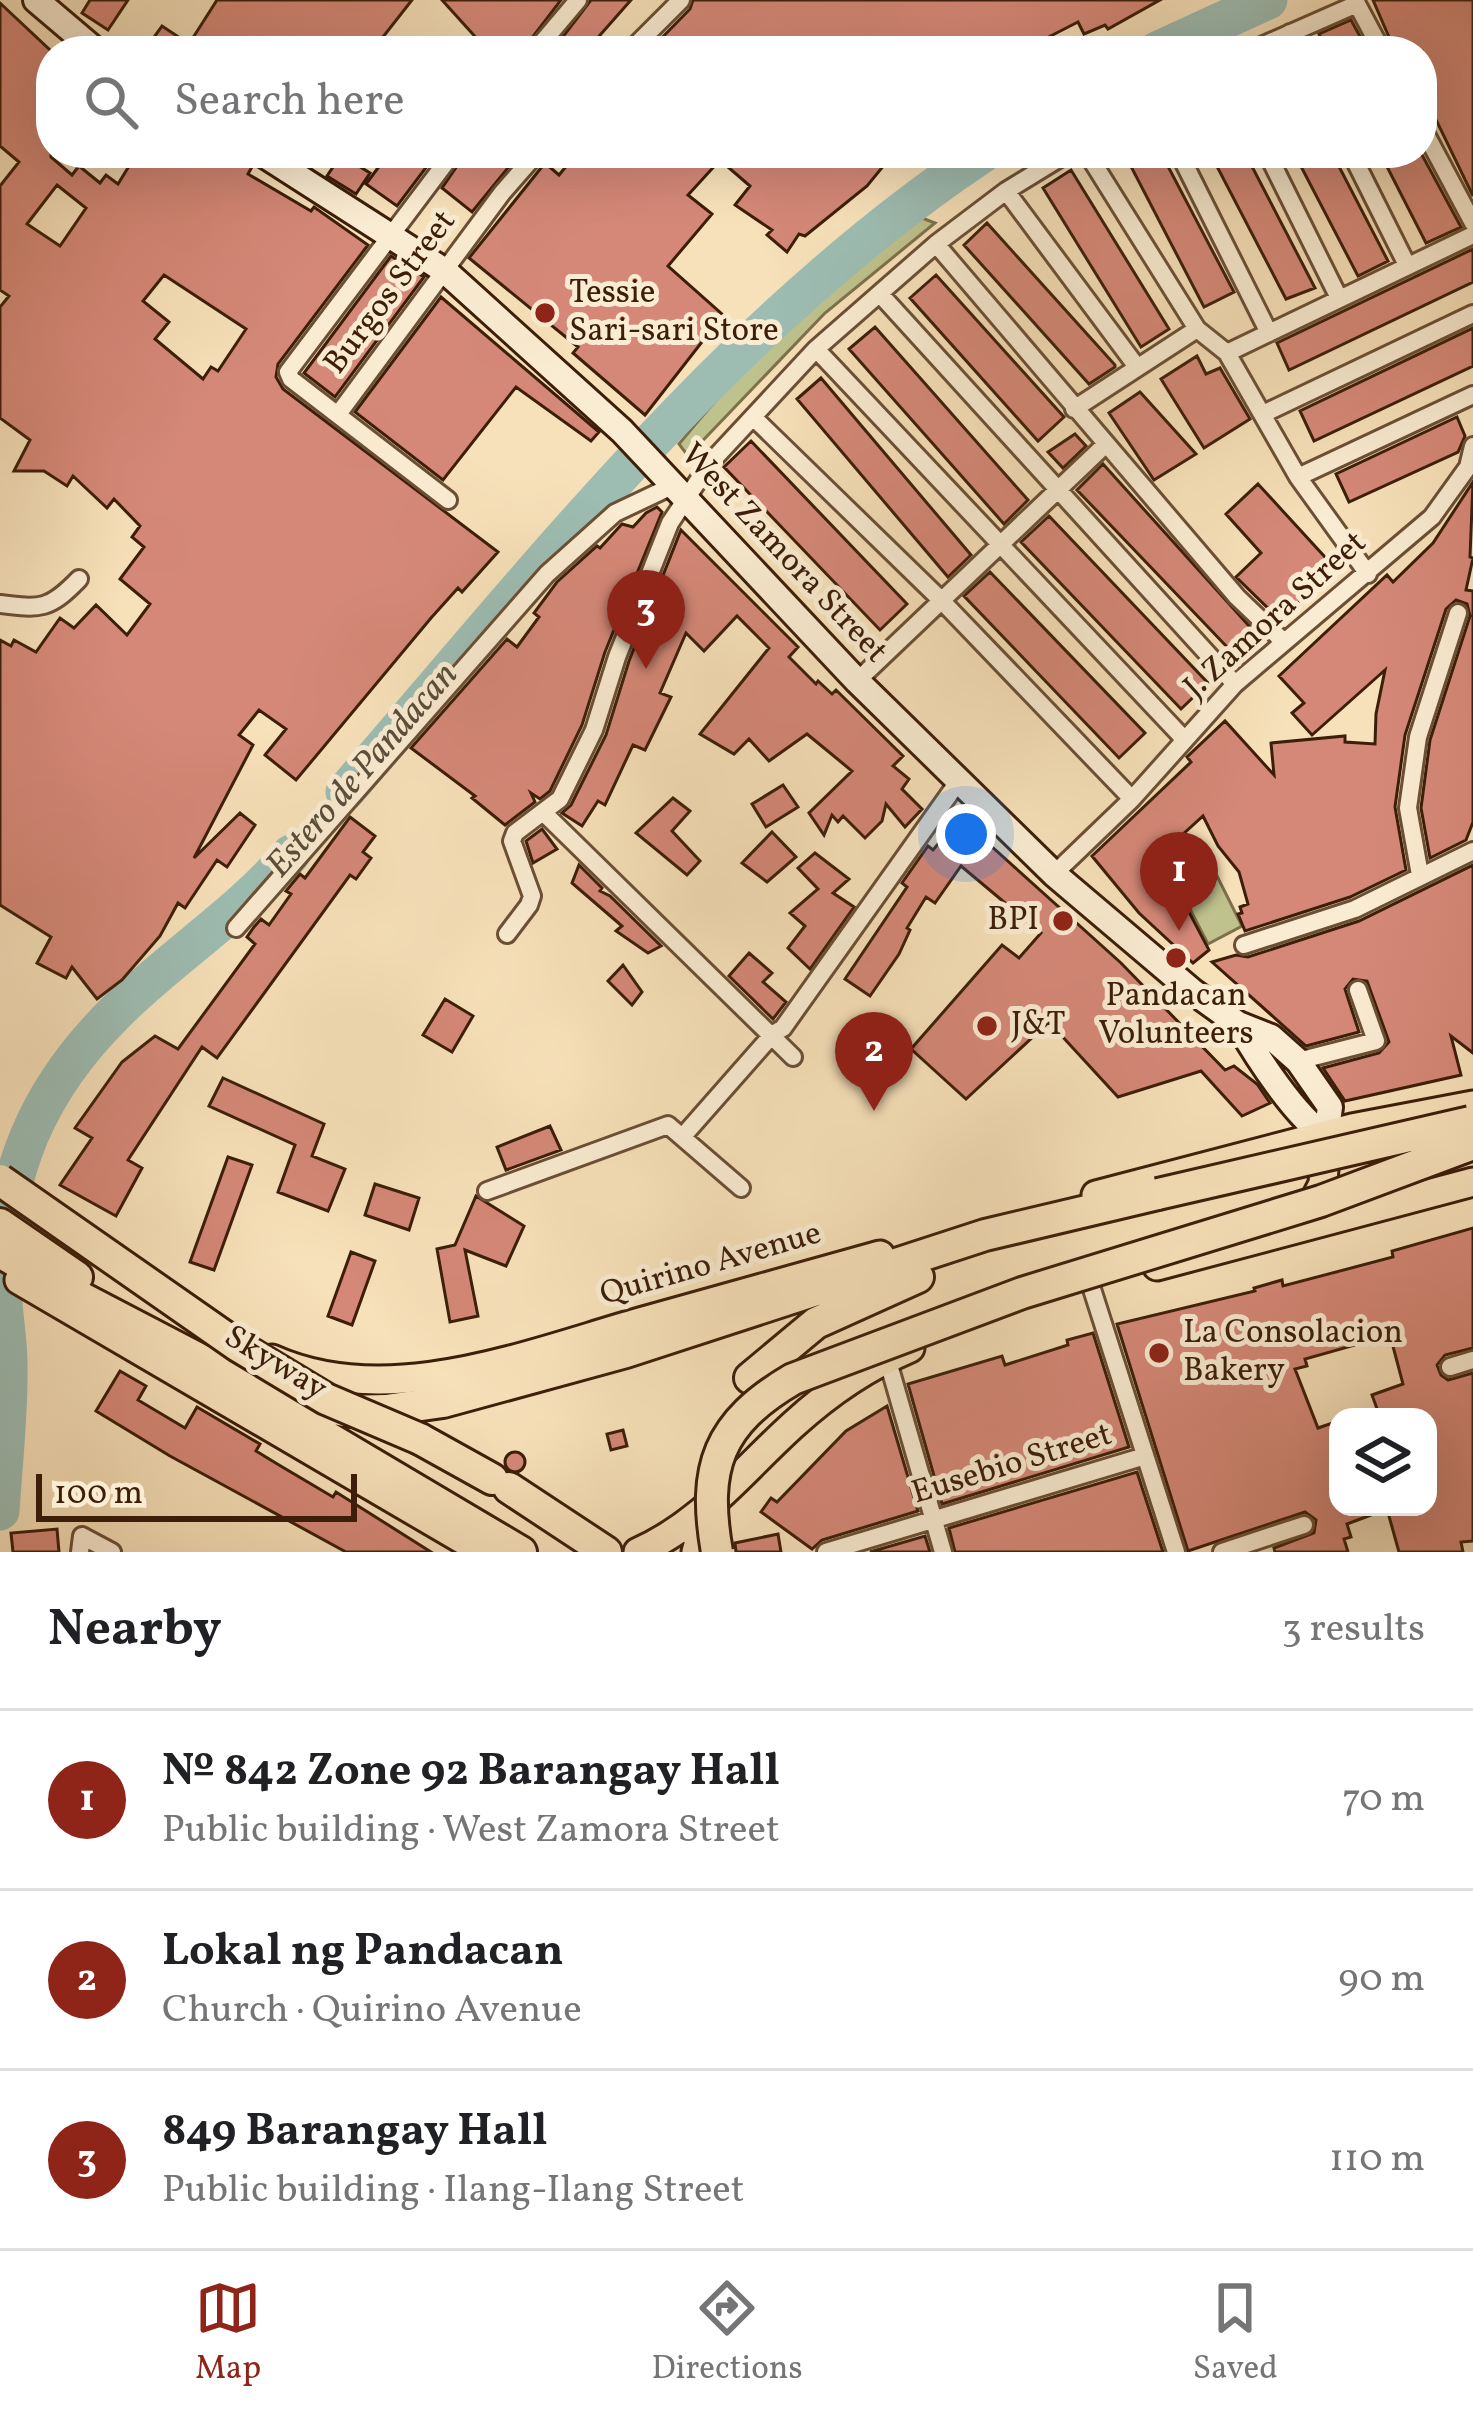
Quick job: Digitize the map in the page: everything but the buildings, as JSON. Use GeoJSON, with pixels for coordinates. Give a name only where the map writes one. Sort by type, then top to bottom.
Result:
{"type":"FeatureCollection","features":[{"type":"Feature","properties":{"kind":"highway"},"geometry":{"type":"LineString","coordinates":[[36,1282],[266,1394],[345,1411],[386,1410],[443,1402],[607,1358],[985,1235],[1473,1121]]}},
{"type":"Feature","properties":{"kind":"highway"},"geometry":{"type":"LineString","coordinates":[[712,1552],[711,1490],[721,1450],[735,1421],[761,1398],[794,1379],[1022,1293],[1321,1201],[1473,1144]]}},
{"type":"Feature","properties":{"kind":"highway"},"geometry":{"type":"LineString","coordinates":[[0,1180],[326,1399],[420,1439],[606,1552]]}},
{"type":"Feature","properties":{"kind":"highway"},"geometry":{"type":"LineString","coordinates":[[712,1552],[701,1492],[707,1450],[723,1411],[782,1348],[816,1323],[902,1282],[1158,1194]]}},
{"type":"Feature","properties":{"kind":"highway","name":"Skyway"},"geometry":{"type":"LineString","coordinates":[[0,1224],[222,1375],[521,1552]]}},
{"type":"Feature","properties":{"kind":"highway","name":"Skyway"},"geometry":{"type":"LineString","coordinates":[[0,1252],[36,1282],[509,1552]]}},
{"type":"Feature","properties":{"kind":"main road","name":"Quirino Avenue"},"geometry":{"type":"LineString","coordinates":[[0,1198],[276,1362],[351,1379],[388,1380],[510,1359],[1139,1183],[1473,1105]]}},
{"type":"Feature","properties":{"kind":"main road"},"geometry":{"type":"LineString","coordinates":[[1326,1136],[1402,1199]]}},
{"type":"Feature","properties":{"kind":"main road"},"geometry":{"type":"LineString","coordinates":[[1302,1227],[1323,1184],[1326,1136]]}},
{"type":"Feature","properties":{"kind":"main road"},"geometry":{"type":"LineString","coordinates":[[638,1552],[663,1541],[706,1510],[796,1422],[887,1358],[982,1317],[1473,1182]]}},
{"type":"Feature","properties":{"kind":"main road"},"geometry":{"type":"LineString","coordinates":[[0,1268],[36,1282],[484,1552]]}},
{"type":"Feature","properties":{"kind":"main road"},"geometry":{"type":"LineString","coordinates":[[696,1552],[706,1510]]}},
{"type":"Feature","properties":{"kind":"street"},"geometry":{"type":"LineString","coordinates":[[36,0],[78,36]]}},
{"type":"Feature","properties":{"kind":"street"},"geometry":{"type":"LineString","coordinates":[[548,36],[578,0]]}},
{"type":"Feature","properties":{"kind":"street"},"geometry":{"type":"LineString","coordinates":[[645,36],[681,0]]}},
{"type":"Feature","properties":{"kind":"street"},"geometry":{"type":"LineString","coordinates":[[1282,36],[1357,4],[1374,36]]}},
{"type":"Feature","properties":{"kind":"street"},"geometry":{"type":"LineString","coordinates":[[1437,155],[1473,223]]}},
{"type":"Feature","properties":{"kind":"street","name":"West Zamora Street"},"geometry":{"type":"LineString","coordinates":[[285,168],[445,271],[627,436],[857,681],[1054,874],[1178,980],[1238,1024],[1271,1037],[1298,1061],[1330,1107],[1326,1136],[1304,1123],[1238,1024]]}},
{"type":"Feature","properties":{"kind":"street"},"geometry":{"type":"LineString","coordinates":[[441,168],[289,366],[288,376],[448,500]]}},
{"type":"Feature","properties":{"kind":"street","name":"Burgos Street"},"geometry":{"type":"LineString","coordinates":[[339,413],[525,168]]}},
{"type":"Feature","properties":{"kind":"street"},"geometry":{"type":"LineString","coordinates":[[236,928],[548,574],[615,513],[674,488],[710,463],[816,349],[936,244],[1044,168]]}},
{"type":"Feature","properties":{"kind":"street"},"geometry":{"type":"LineString","coordinates":[[1096,168],[1197,329],[1227,353],[1298,476],[1368,574]]}},
{"type":"Feature","properties":{"kind":"street"},"geometry":{"type":"LineString","coordinates":[[1187,168],[1269,333]]}},
{"type":"Feature","properties":{"kind":"street"},"geometry":{"type":"LineString","coordinates":[[1275,168],[1339,298]]}},
{"type":"Feature","properties":{"kind":"street"},"geometry":{"type":"LineString","coordinates":[[1359,168],[1408,265]]}},
{"type":"Feature","properties":{"kind":"street"},"geometry":{"type":"LineString","coordinates":[[1006,191],[1137,368]]}},
{"type":"Feature","properties":{"kind":"street"},"geometry":{"type":"LineString","coordinates":[[1227,353],[1473,235]]}},
{"type":"Feature","properties":{"kind":"street"},"geometry":{"type":"LineString","coordinates":[[936,244],[1237,597],[1282,640]]}},
{"type":"Feature","properties":{"kind":"street"},"geometry":{"type":"LineString","coordinates":[[880,294],[1235,684]]}},
{"type":"Feature","properties":{"kind":"street"},"geometry":{"type":"LineString","coordinates":[[1263,414],[1473,314]]}},
{"type":"Feature","properties":{"kind":"street"},"geometry":{"type":"LineString","coordinates":[[1074,409],[1197,329]]}},
{"type":"Feature","properties":{"kind":"street"},"geometry":{"type":"LineString","coordinates":[[816,349],[1185,740]]}},
{"type":"Feature","properties":{"kind":"street"},"geometry":{"type":"LineString","coordinates":[[1298,476],[1473,395]]}},
{"type":"Feature","properties":{"kind":"street"},"geometry":{"type":"LineString","coordinates":[[753,417],[940,598],[1132,799]]}},
{"type":"Feature","properties":{"kind":"street"},"geometry":{"type":"LineString","coordinates":[[857,681],[1106,444]]}},
{"type":"Feature","properties":{"kind":"street","name":"J. Zamora Street"},"geometry":{"type":"LineString","coordinates":[[1054,874],[1132,799],[1235,684],[1432,517],[1468,466],[1473,446]]}},
{"type":"Feature","properties":{"kind":"street"},"geometry":{"type":"LineString","coordinates":[[507,934],[532,896],[512,841],[515,833],[560,799],[594,730],[670,523],[674,488]]}},
{"type":"Feature","properties":{"kind":"street"},"geometry":{"type":"LineString","coordinates":[[0,604],[44,607],[57,602],[79,580]]}},
{"type":"Feature","properties":{"kind":"street"},"geometry":{"type":"LineString","coordinates":[[1420,875],[1408,808],[1418,737],[1458,614]]}},
{"type":"Feature","properties":{"kind":"street"},"geometry":{"type":"LineString","coordinates":[[684,1135],[783,1028],[958,782]]}},
{"type":"Feature","properties":{"kind":"street"},"geometry":{"type":"LineString","coordinates":[[545,814],[793,1057]]}},
{"type":"Feature","properties":{"kind":"street"},"geometry":{"type":"LineString","coordinates":[[1244,945],[1354,909],[1473,850]]}},
{"type":"Feature","properties":{"kind":"street"},"geometry":{"type":"LineString","coordinates":[[1298,1061],[1376,1041],[1358,990]]}},
{"type":"Feature","properties":{"kind":"street"},"geometry":{"type":"LineString","coordinates":[[487,1191],[668,1125],[741,1188]]}},
{"type":"Feature","properties":{"kind":"street"},"geometry":{"type":"LineString","coordinates":[[1091,1286],[1176,1552]]}},
{"type":"Feature","properties":{"kind":"street"},"geometry":{"type":"LineString","coordinates":[[887,1358],[943,1552]]}},
{"type":"Feature","properties":{"kind":"street"},"geometry":{"type":"LineString","coordinates":[[1450,1367],[1473,1360]]}},
{"type":"Feature","properties":{"kind":"street","name":"Eusebio Street"},"geometry":{"type":"LineString","coordinates":[[826,1552],[1145,1456]]}},
{"type":"Feature","properties":{"kind":"street"},"geometry":{"type":"LineString","coordinates":[[1222,1552],[1304,1525]]}},
{"type":"Feature","properties":{"kind":"street"},"geometry":{"type":"LineString","coordinates":[[81,1544],[112,1552]]}},
{"type":"Feature","properties":{"kind":"green space"},"geometry":{"type":"Polygon","coordinates":[[[922,218],[935,223],[825,313],[688,456],[679,444],[762,351],[855,267],[922,218]]]}},
{"type":"Feature","properties":{"kind":"green space"},"geometry":{"type":"Polygon","coordinates":[[[1211,864],[1242,926],[1208,944],[1176,882],[1211,864]]]}},
{"type":"Feature","properties":{"kind":"waterway","name":"Estero de Pandacan"},"geometry":{"type":"LineString","coordinates":[[1190,36],[1268,0]]}},
{"type":"Feature","properties":{"kind":"waterway","name":"Estero de Pandacan"},"geometry":{"type":"LineString","coordinates":[[345,792],[567,534],[722,369],[891,219],[962,168]]}},
{"type":"Feature","properties":{"kind":"waterway","name":"Estero de Pandacan"},"geometry":{"type":"LineString","coordinates":[[0,1511],[8,1383],[4,1243],[17,1170],[29,1136],[64,1072],[88,1042],[291,854]]}},
{"type":"Feature","properties":{"kind":"place","name":"Tessie Sari-sari Store"},"geometry":{"type":"Point","coordinates":[545,313]}},
{"type":"Feature","properties":{"kind":"place","name":"849 Barangay Hall"},"geometry":{"type":"Point","coordinates":[646,669]}},
{"type":"Feature","properties":{"kind":"place","name":"BPI"},"geometry":{"type":"Point","coordinates":[1063,921]}},
{"type":"Feature","properties":{"kind":"place","name":"№ 842 Zone 92 Barangay Hall"},"geometry":{"type":"Point","coordinates":[1179,931]}},
{"type":"Feature","properties":{"kind":"place","name":"Pandacan Volunteers"},"geometry":{"type":"Point","coordinates":[1176,958]}},
{"type":"Feature","properties":{"kind":"place","name":"J&T"},"geometry":{"type":"Point","coordinates":[987,1026]}},
{"type":"Feature","properties":{"kind":"place","name":"Lokal ng Pandacan"},"geometry":{"type":"Point","coordinates":[874,1111]}},
{"type":"Feature","properties":{"kind":"place","name":"La Consolacion Bakery"},"geometry":{"type":"Point","coordinates":[1159,1353]}}]}
